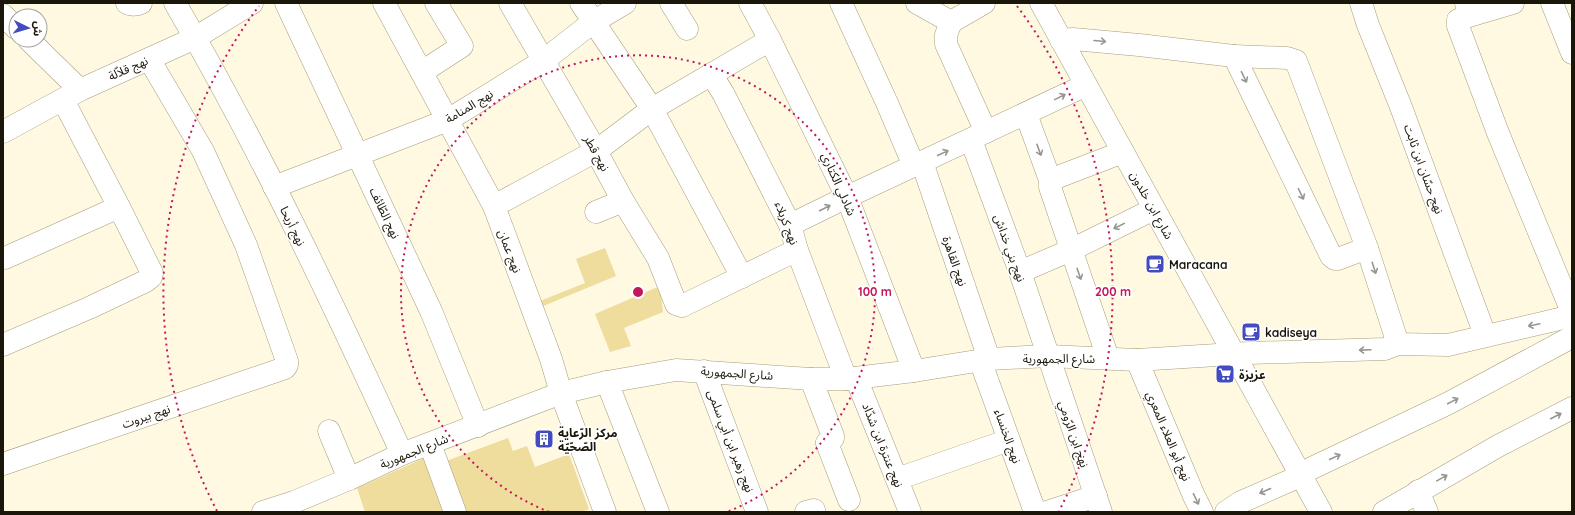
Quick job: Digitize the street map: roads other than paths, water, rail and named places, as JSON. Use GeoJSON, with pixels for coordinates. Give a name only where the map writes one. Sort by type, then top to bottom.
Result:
{"type":"FeatureCollection","features":[{"type":"Feature","properties":{"kind":"street"},"geometry":{"type":"LineString","coordinates":[[127,3],[130,5],[141,3]]}},
{"type":"Feature","properties":{"kind":"street","name":"نهج أريحا"},"geometry":{"type":"LineString","coordinates":[[176,3],[274,187],[364,370],[402,454]]}},
{"type":"Feature","properties":{"kind":"street","name":"نهج قلاّلة"},"geometry":{"type":"LineString","coordinates":[[3,132],[71,95],[196,38],[252,3]]}},
{"type":"Feature","properties":{"kind":"street","name":"نهج الطّائف"},"geometry":{"type":"LineString","coordinates":[[286,3],[431,311],[478,426]]}},
{"type":"Feature","properties":{"kind":"street","name":"نهج عمان"},"geometry":{"type":"LineString","coordinates":[[384,3],[494,206],[551,359],[599,510]]}},
{"type":"Feature","properties":{"kind":"street"},"geometry":{"type":"LineString","coordinates":[[422,72],[462,46],[436,3]]}},
{"type":"Feature","properties":{"kind":"street","name":"نهج قطر"},"geometry":{"type":"LineString","coordinates":[[510,3],[596,150],[623,201],[658,258],[676,304],[682,306],[742,277]]}},
{"type":"Feature","properties":{"kind":"street"},"geometry":{"type":"LineString","coordinates":[[581,3],[652,110],[742,277],[797,250]]}},
{"type":"Feature","properties":{"kind":"street","name":"نهج المنامة"},"geometry":{"type":"LineString","coordinates":[[274,187],[448,120],[543,61],[593,22],[625,3]]}},
{"type":"Feature","properties":{"kind":"street"},"geometry":{"type":"LineString","coordinates":[[671,3],[687,29]]}},
{"type":"Feature","properties":{"kind":"street","name":"شادلي الكتاري"},"geometry":{"type":"LineString","coordinates":[[750,3],[770,40],[847,197],[914,371]]}},
{"type":"Feature","properties":{"kind":"street","name":"نهج القاهرة"},"geometry":{"type":"LineString","coordinates":[[840,3],[887,103],[918,164],[984,360]]}},
{"type":"Feature","properties":{"kind":"street"},"geometry":{"type":"LineString","coordinates":[[917,3],[951,22],[984,3]]}},
{"type":"Feature","properties":{"kind":"street","name":"نهج حسّان ابن ثابت"},"geometry":{"type":"LineString","coordinates":[[1361,3],[1485,335]]}},
{"type":"Feature","properties":{"kind":"street"},"geometry":{"type":"LineString","coordinates":[[1514,3],[1467,9],[1458,20],[1458,26],[1498,133],[1572,312]]}},
{"type":"Feature","properties":{"kind":"street"},"geometry":{"type":"LineString","coordinates":[[1552,3],[1572,53]]}},
{"type":"Feature","properties":{"kind":"street","name":"شارع ابن خلدون"},"geometry":{"type":"LineString","coordinates":[[1043,4],[1061,40],[1321,512]]}},
{"type":"Feature","properties":{"kind":"street","name":"نهج بني خداش"},"geometry":{"type":"LineString","coordinates":[[951,22],[946,35],[946,44],[978,136],[1020,272],[1048,356]]}},
{"type":"Feature","properties":{"kind":"street"},"geometry":{"type":"LineString","coordinates":[[1061,40],[1073,39],[1139,45],[1234,56],[1287,58],[1296,61],[1367,248],[1398,344]]}},
{"type":"Feature","properties":{"kind":"street"},"geometry":{"type":"LineString","coordinates":[[494,206],[596,150],[652,110],[770,40]]}},
{"type":"Feature","properties":{"kind":"street"},"geometry":{"type":"LineString","coordinates":[[3,344],[89,308],[146,281],[151,277],[151,270],[119,207],[71,95],[35,48]]}},
{"type":"Feature","properties":{"kind":"street"},"geometry":{"type":"LineString","coordinates":[[1234,56],[1331,256],[1338,259],[1367,248]]}},
{"type":"Feature","properties":{"kind":"street","name":"نهج بيروت"},"geometry":{"type":"LineString","coordinates":[[3,464],[284,368],[287,365],[287,361],[246,245],[203,151],[149,59]]}},
{"type":"Feature","properties":{"kind":"street","name":"نهج كربلاء"},"geometry":{"type":"LineString","coordinates":[[711,74],[723,93],[790,225],[797,250],[851,378]]}},
{"type":"Feature","properties":{"kind":"street"},"geometry":{"type":"LineString","coordinates":[[790,225],[1086,85]]}},
{"type":"Feature","properties":{"kind":"street"},"geometry":{"type":"LineString","coordinates":[[1026,114],[1050,180],[1050,187],[1108,358]]}},
{"type":"Feature","properties":{"kind":"street"},"geometry":{"type":"LineString","coordinates":[[1050,180],[1124,152]]}},
{"type":"Feature","properties":{"kind":"street"},"geometry":{"type":"LineString","coordinates":[[596,212],[623,201]]}},
{"type":"Feature","properties":{"kind":"street"},"geometry":{"type":"LineString","coordinates":[[5,258],[119,207]]}},
{"type":"Feature","properties":{"kind":"street"},"geometry":{"type":"LineString","coordinates":[[1020,272],[1071,250],[1154,209]]}},
{"type":"Feature","properties":{"kind":"street","name":"شارع الجمهورية"},"geometry":{"type":"LineString","coordinates":[[263,512],[294,502],[349,479],[402,454],[561,393],[607,382],[676,370],[811,379],[851,378],[914,371],[984,360],[1048,356],[1137,360],[1234,354],[1385,349],[1398,344],[1448,344],[1572,316]]}},
{"type":"Feature","properties":{"kind":"street"},"geometry":{"type":"LineString","coordinates":[[1226,512],[1241,502],[1289,481],[1300,474],[1447,404],[1572,337]]}},
{"type":"Feature","properties":{"kind":"street","name":"نهج ابن الرّومي"},"geometry":{"type":"LineString","coordinates":[[1048,356],[1098,504]]}},
{"type":"Feature","properties":{"kind":"street","name":"نهج الخنساء"},"geometry":{"type":"LineString","coordinates":[[984,360],[1009,440],[1035,512]]}},
{"type":"Feature","properties":{"kind":"street","name":"نهج أبو العلاء المعري"},"geometry":{"type":"LineString","coordinates":[[1137,360],[1202,512]]}},
{"type":"Feature","properties":{"kind":"street","name":"نهج زهير ابن أبي سلمى"},"geometry":{"type":"LineString","coordinates":[[704,371],[757,512]]}},
{"type":"Feature","properties":{"kind":"street","name":"نهج عنترة ابن شدّاد"},"geometry":{"type":"LineString","coordinates":[[851,378],[910,512]]}},
{"type":"Feature","properties":{"kind":"street"},"geometry":{"type":"LineString","coordinates":[[811,379],[833,436],[833,438],[827,443],[849,500]]}},
{"type":"Feature","properties":{"kind":"street"},"geometry":{"type":"LineString","coordinates":[[607,382],[658,512]]}},
{"type":"Feature","properties":{"kind":"street"},"geometry":{"type":"LineString","coordinates":[[1384,512],[1498,446],[1572,408]]}},
{"type":"Feature","properties":{"kind":"street"},"geometry":{"type":"LineString","coordinates":[[329,431],[349,479]]}},
{"type":"Feature","properties":{"kind":"street"},"geometry":{"type":"LineString","coordinates":[[896,478],[1009,440]]}},
{"type":"Feature","properties":{"kind":"street"},"geometry":{"type":"LineString","coordinates":[[430,444],[456,512]]}},
{"type":"Feature","properties":{"kind":"street"},"geometry":{"type":"LineString","coordinates":[[1418,491],[1427,512]]}},
{"type":"Feature","properties":{"kind":"street"},"geometry":{"type":"LineString","coordinates":[[1046,512],[1098,504]]}},
{"type":"Feature","properties":{"kind":"place","name":"Maracana"},"geometry":{"type":"Point","coordinates":[1155,264]}},
{"type":"Feature","properties":{"kind":"place","name":"kadiseya"},"geometry":{"type":"Point","coordinates":[1251,332]}},
{"type":"Feature","properties":{"kind":"place","name":"عزيزة"},"geometry":{"type":"Point","coordinates":[1225,374]}},
{"type":"Feature","properties":{"kind":"place","name":"مركز الرّعاية الصّحّيّة"},"geometry":{"type":"Point","coordinates":[544,439]}}]}
